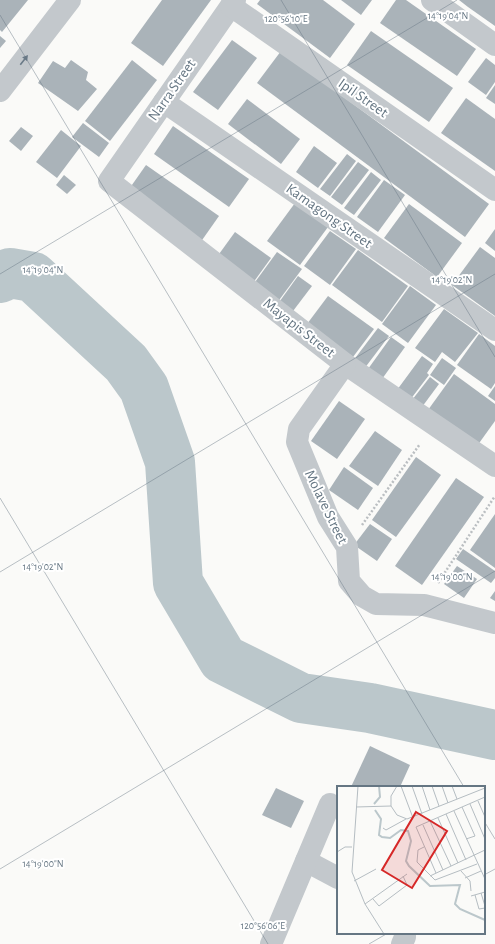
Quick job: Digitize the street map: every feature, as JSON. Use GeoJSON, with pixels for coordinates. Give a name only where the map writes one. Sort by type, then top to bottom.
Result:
{"type":"FeatureCollection","features":[{"type":"Feature","properties":{"kind":"street"},"geometry":{"type":"LineString","coordinates":[[0,91],[70,0]]}},
{"type":"Feature","properties":{"kind":"street"},"geometry":{"type":"LineString","coordinates":[[432,0],[495,45]]}},
{"type":"Feature","properties":{"kind":"street","name":"Narra Street"},"geometry":{"type":"LineString","coordinates":[[109,181],[233,3]]}},
{"type":"Feature","properties":{"kind":"street","name":"Ipil Street"},"geometry":{"type":"LineString","coordinates":[[233,3],[495,190]]}},
{"type":"Feature","properties":{"kind":"street","name":"Kamagong Street"},"geometry":{"type":"LineString","coordinates":[[164,102],[495,330]]}},
{"type":"Feature","properties":{"kind":"street","name":"Mayapis Street"},"geometry":{"type":"LineString","coordinates":[[109,181],[345,364],[495,466]]}},
{"type":"Feature","properties":{"kind":"street","name":"Molave Street"},"geometry":{"type":"LineString","coordinates":[[345,364],[299,429],[297,442],[328,517],[347,547],[349,581],[362,596],[376,604],[424,605],[495,623]]}},
{"type":"Feature","properties":{"kind":"street"},"geometry":{"type":"LineString","coordinates":[[271,944],[330,804]]}},
{"type":"Feature","properties":{"kind":"street"},"geometry":{"type":"LineString","coordinates":[[306,861],[337,877]]}},
{"type":"Feature","properties":{"kind":"street"},"geometry":{"type":"LineString","coordinates":[[402,944],[405,934]]}},
{"type":"Feature","properties":{"kind":"path"},"geometry":{"type":"LineString","coordinates":[[347,547],[434,424]]}},
{"type":"Feature","properties":{"kind":"path"},"geometry":{"type":"LineString","coordinates":[[424,605],[495,496]]}},
{"type":"Feature","properties":{"kind":"building"},"geometry":{"type":"Polygon","coordinates":[[[0,0],[28,0],[2,32],[0,30],[0,0]]]}},
{"type":"Feature","properties":{"kind":"building"},"geometry":{"type":"Polygon","coordinates":[[[162,0],[211,0],[163,66],[131,43],[162,0]]]}},
{"type":"Feature","properties":{"kind":"building"},"geometry":{"type":"Polygon","coordinates":[[[260,0],[323,0],[355,24],[330,58],[257,4],[260,0]]]}},
{"type":"Feature","properties":{"kind":"building"},"geometry":{"type":"Polygon","coordinates":[[[341,0],[372,0],[361,15],[341,0]]]}},
{"type":"Feature","properties":{"kind":"building"},"geometry":{"type":"Polygon","coordinates":[[[396,0],[406,0],[476,49],[457,76],[380,23],[396,0]]]}},
{"type":"Feature","properties":{"kind":"building"},"geometry":{"type":"Polygon","coordinates":[[[459,0],[495,0],[495,26],[468,7],[459,0]]]}},
{"type":"Feature","properties":{"kind":"building"},"geometry":{"type":"Polygon","coordinates":[[[371,31],[453,88],[429,122],[347,65],[371,31]]]}},
{"type":"Feature","properties":{"kind":"building"},"geometry":{"type":"Polygon","coordinates":[[[0,36],[6,41],[0,48],[0,36]]]}},
{"type":"Feature","properties":{"kind":"building"},"geometry":{"type":"Polygon","coordinates":[[[232,40],[257,58],[218,110],[193,92],[232,40]]]}},
{"type":"Feature","properties":{"kind":"building"},"geometry":{"type":"Polygon","coordinates":[[[281,51],[489,204],[465,237],[257,83],[281,51]]]}},
{"type":"Feature","properties":{"kind":"building"},"geometry":{"type":"Polygon","coordinates":[[[486,58],[495,65],[495,82],[486,95],[468,82],[486,58]]]}},
{"type":"Feature","properties":{"kind":"building"},"geometry":{"type":"Polygon","coordinates":[[[71,60],[88,72],[86,80],[97,89],[78,111],[38,83],[53,61],[65,68],[71,60]]]}},
{"type":"Feature","properties":{"kind":"building"},"geometry":{"type":"Polygon","coordinates":[[[132,60],[157,80],[110,141],[85,121],[132,60]]]}},
{"type":"Feature","properties":{"kind":"building"},"geometry":{"type":"Polygon","coordinates":[[[495,85],[495,104],[486,98],[495,85]]]}},
{"type":"Feature","properties":{"kind":"building"},"geometry":{"type":"Polygon","coordinates":[[[466,98],[495,119],[495,171],[441,133],[466,98]]]}},
{"type":"Feature","properties":{"kind":"building"},"geometry":{"type":"Polygon","coordinates":[[[247,99],[300,139],[281,164],[228,124],[247,99]]]}},
{"type":"Feature","properties":{"kind":"building"},"geometry":{"type":"Polygon","coordinates":[[[83,123],[109,143],[99,157],[72,137],[83,123]]]}},
{"type":"Feature","properties":{"kind":"building"},"geometry":{"type":"Polygon","coordinates":[[[173,126],[249,179],[229,207],[154,154],[173,126]]]}},
{"type":"Feature","properties":{"kind":"building"},"geometry":{"type":"Polygon","coordinates":[[[21,127],[33,136],[21,151],[9,141],[21,127]]]}},
{"type":"Feature","properties":{"kind":"building"},"geometry":{"type":"Polygon","coordinates":[[[61,130],[81,146],[57,178],[36,162],[61,130]]]}},
{"type":"Feature","properties":{"kind":"building"},"geometry":{"type":"Polygon","coordinates":[[[314,146],[337,163],[318,188],[296,172],[314,146]]]}},
{"type":"Feature","properties":{"kind":"building"},"geometry":{"type":"Polygon","coordinates":[[[347,154],[356,161],[330,196],[320,189],[347,154]]]}},
{"type":"Feature","properties":{"kind":"building"},"geometry":{"type":"Polygon","coordinates":[[[358,162],[369,170],[342,205],[331,197],[358,162]]]}},
{"type":"Feature","properties":{"kind":"building"},"geometry":{"type":"Polygon","coordinates":[[[146,165],[219,216],[200,243],[127,192],[146,165]]]}},
{"type":"Feature","properties":{"kind":"building"},"geometry":{"type":"Polygon","coordinates":[[[371,172],[381,180],[354,215],[344,208],[371,172]]]}},
{"type":"Feature","properties":{"kind":"building"},"geometry":{"type":"Polygon","coordinates":[[[64,175],[76,185],[67,194],[56,185],[64,175]]]}},
{"type":"Feature","properties":{"kind":"building"},"geometry":{"type":"Polygon","coordinates":[[[384,180],[405,195],[378,232],[357,217],[384,180]]]}},
{"type":"Feature","properties":{"kind":"building"},"geometry":{"type":"Polygon","coordinates":[[[295,203],[328,227],[300,265],[267,241],[295,203]]]}},
{"type":"Feature","properties":{"kind":"building"},"geometry":{"type":"Polygon","coordinates":[[[409,204],[462,243],[437,277],[384,238],[409,204]]]}},
{"type":"Feature","properties":{"kind":"building"},"geometry":{"type":"Polygon","coordinates":[[[495,229],[495,251],[485,243],[495,229]]]}},
{"type":"Feature","properties":{"kind":"building"},"geometry":{"type":"Polygon","coordinates":[[[330,231],[356,249],[330,285],[304,266],[330,231]]]}},
{"type":"Feature","properties":{"kind":"building"},"geometry":{"type":"Polygon","coordinates":[[[235,232],[271,258],[250,287],[214,261],[235,232]]]}},
{"type":"Feature","properties":{"kind":"building"},"geometry":{"type":"Polygon","coordinates":[[[480,247],[495,258],[495,316],[452,285],[480,247]]]}},
{"type":"Feature","properties":{"kind":"building"},"geometry":{"type":"Polygon","coordinates":[[[358,250],[408,286],[382,322],[332,285],[358,250]]]}},
{"type":"Feature","properties":{"kind":"building"},"geometry":{"type":"Polygon","coordinates":[[[277,252],[302,269],[274,307],[250,289],[277,252]]]}},
{"type":"Feature","properties":{"kind":"building"},"geometry":{"type":"Polygon","coordinates":[[[298,276],[312,286],[290,315],[277,305],[298,276]]]}},
{"type":"Feature","properties":{"kind":"building"},"geometry":{"type":"Polygon","coordinates":[[[410,286],[436,305],[408,343],[382,324],[410,286]]]}},
{"type":"Feature","properties":{"kind":"building"},"geometry":{"type":"Polygon","coordinates":[[[328,296],[374,329],[353,357],[307,324],[328,296]]]}},
{"type":"Feature","properties":{"kind":"building"},"geometry":{"type":"Polygon","coordinates":[[[444,309],[478,333],[455,362],[442,352],[435,362],[415,348],[444,309]]]}},
{"type":"Feature","properties":{"kind":"building"},"geometry":{"type":"Polygon","coordinates":[[[378,328],[389,336],[364,369],[353,361],[378,328]]]}},
{"type":"Feature","properties":{"kind":"building"},"geometry":{"type":"Polygon","coordinates":[[[479,334],[495,346],[495,383],[491,389],[457,365],[479,334]]]}},
{"type":"Feature","properties":{"kind":"building"},"geometry":{"type":"Polygon","coordinates":[[[391,337],[405,347],[382,379],[368,369],[391,337]]]}},
{"type":"Feature","properties":{"kind":"building"},"geometry":{"type":"Polygon","coordinates":[[[422,356],[433,364],[427,373],[429,375],[410,400],[397,390],[422,356]]]}},
{"type":"Feature","properties":{"kind":"building"},"geometry":{"type":"Polygon","coordinates":[[[442,358],[456,368],[444,385],[430,375],[442,358]]]}},
{"type":"Feature","properties":{"kind":"building"},"geometry":{"type":"Polygon","coordinates":[[[454,374],[495,404],[495,421],[477,446],[428,410],[454,374]]]}},
{"type":"Feature","properties":{"kind":"building"},"geometry":{"type":"Polygon","coordinates":[[[430,377],[439,384],[422,407],[412,400],[430,377]]]}},
{"type":"Feature","properties":{"kind":"building"},"geometry":{"type":"Polygon","coordinates":[[[495,386],[495,401],[488,396],[495,386]]]}},
{"type":"Feature","properties":{"kind":"building"},"geometry":{"type":"Polygon","coordinates":[[[339,401],[365,419],[337,459],[311,441],[339,401]]]}},
{"type":"Feature","properties":{"kind":"building"},"geometry":{"type":"Polygon","coordinates":[[[375,431],[402,450],[378,486],[349,466],[375,431]]]}},
{"type":"Feature","properties":{"kind":"building"},"geometry":{"type":"Polygon","coordinates":[[[416,457],[441,475],[396,537],[372,520],[416,457]]]}},
{"type":"Feature","properties":{"kind":"building"},"geometry":{"type":"Polygon","coordinates":[[[344,467],[373,488],[358,510],[329,490],[344,467]]]}},
{"type":"Feature","properties":{"kind":"building"},"geometry":{"type":"Polygon","coordinates":[[[456,478],[484,497],[422,585],[395,566],[456,478]]]}},
{"type":"Feature","properties":{"kind":"building"},"geometry":{"type":"Polygon","coordinates":[[[495,514],[495,568],[470,550],[495,514]]]}},
{"type":"Feature","properties":{"kind":"building"},"geometry":{"type":"Polygon","coordinates":[[[370,524],[392,539],[377,561],[354,545],[370,524]]]}},
{"type":"Feature","properties":{"kind":"building"},"geometry":{"type":"Polygon","coordinates":[[[463,549],[495,571],[495,578],[491,583],[456,559],[463,549]]]}},
{"type":"Feature","properties":{"kind":"building"},"geometry":{"type":"Polygon","coordinates":[[[457,566],[477,579],[464,598],[444,584],[457,566]]]}},
{"type":"Feature","properties":{"kind":"building"},"geometry":{"type":"Polygon","coordinates":[[[495,591],[495,601],[490,598],[495,591]]]}},
{"type":"Feature","properties":{"kind":"building"},"geometry":{"type":"Polygon","coordinates":[[[370,746],[410,765],[400,786],[351,786],[370,746]]]}},
{"type":"Feature","properties":{"kind":"building"},"geometry":{"type":"Polygon","coordinates":[[[276,788],[304,801],[291,828],[262,815],[276,788]]]}},
{"type":"Feature","properties":{"kind":"waterway"},"geometry":{"type":"LineString","coordinates":[[0,278],[10,273],[33,277],[126,363],[144,388],[170,462],[178,583],[223,659],[301,698],[370,708],[495,735]]}}]}
